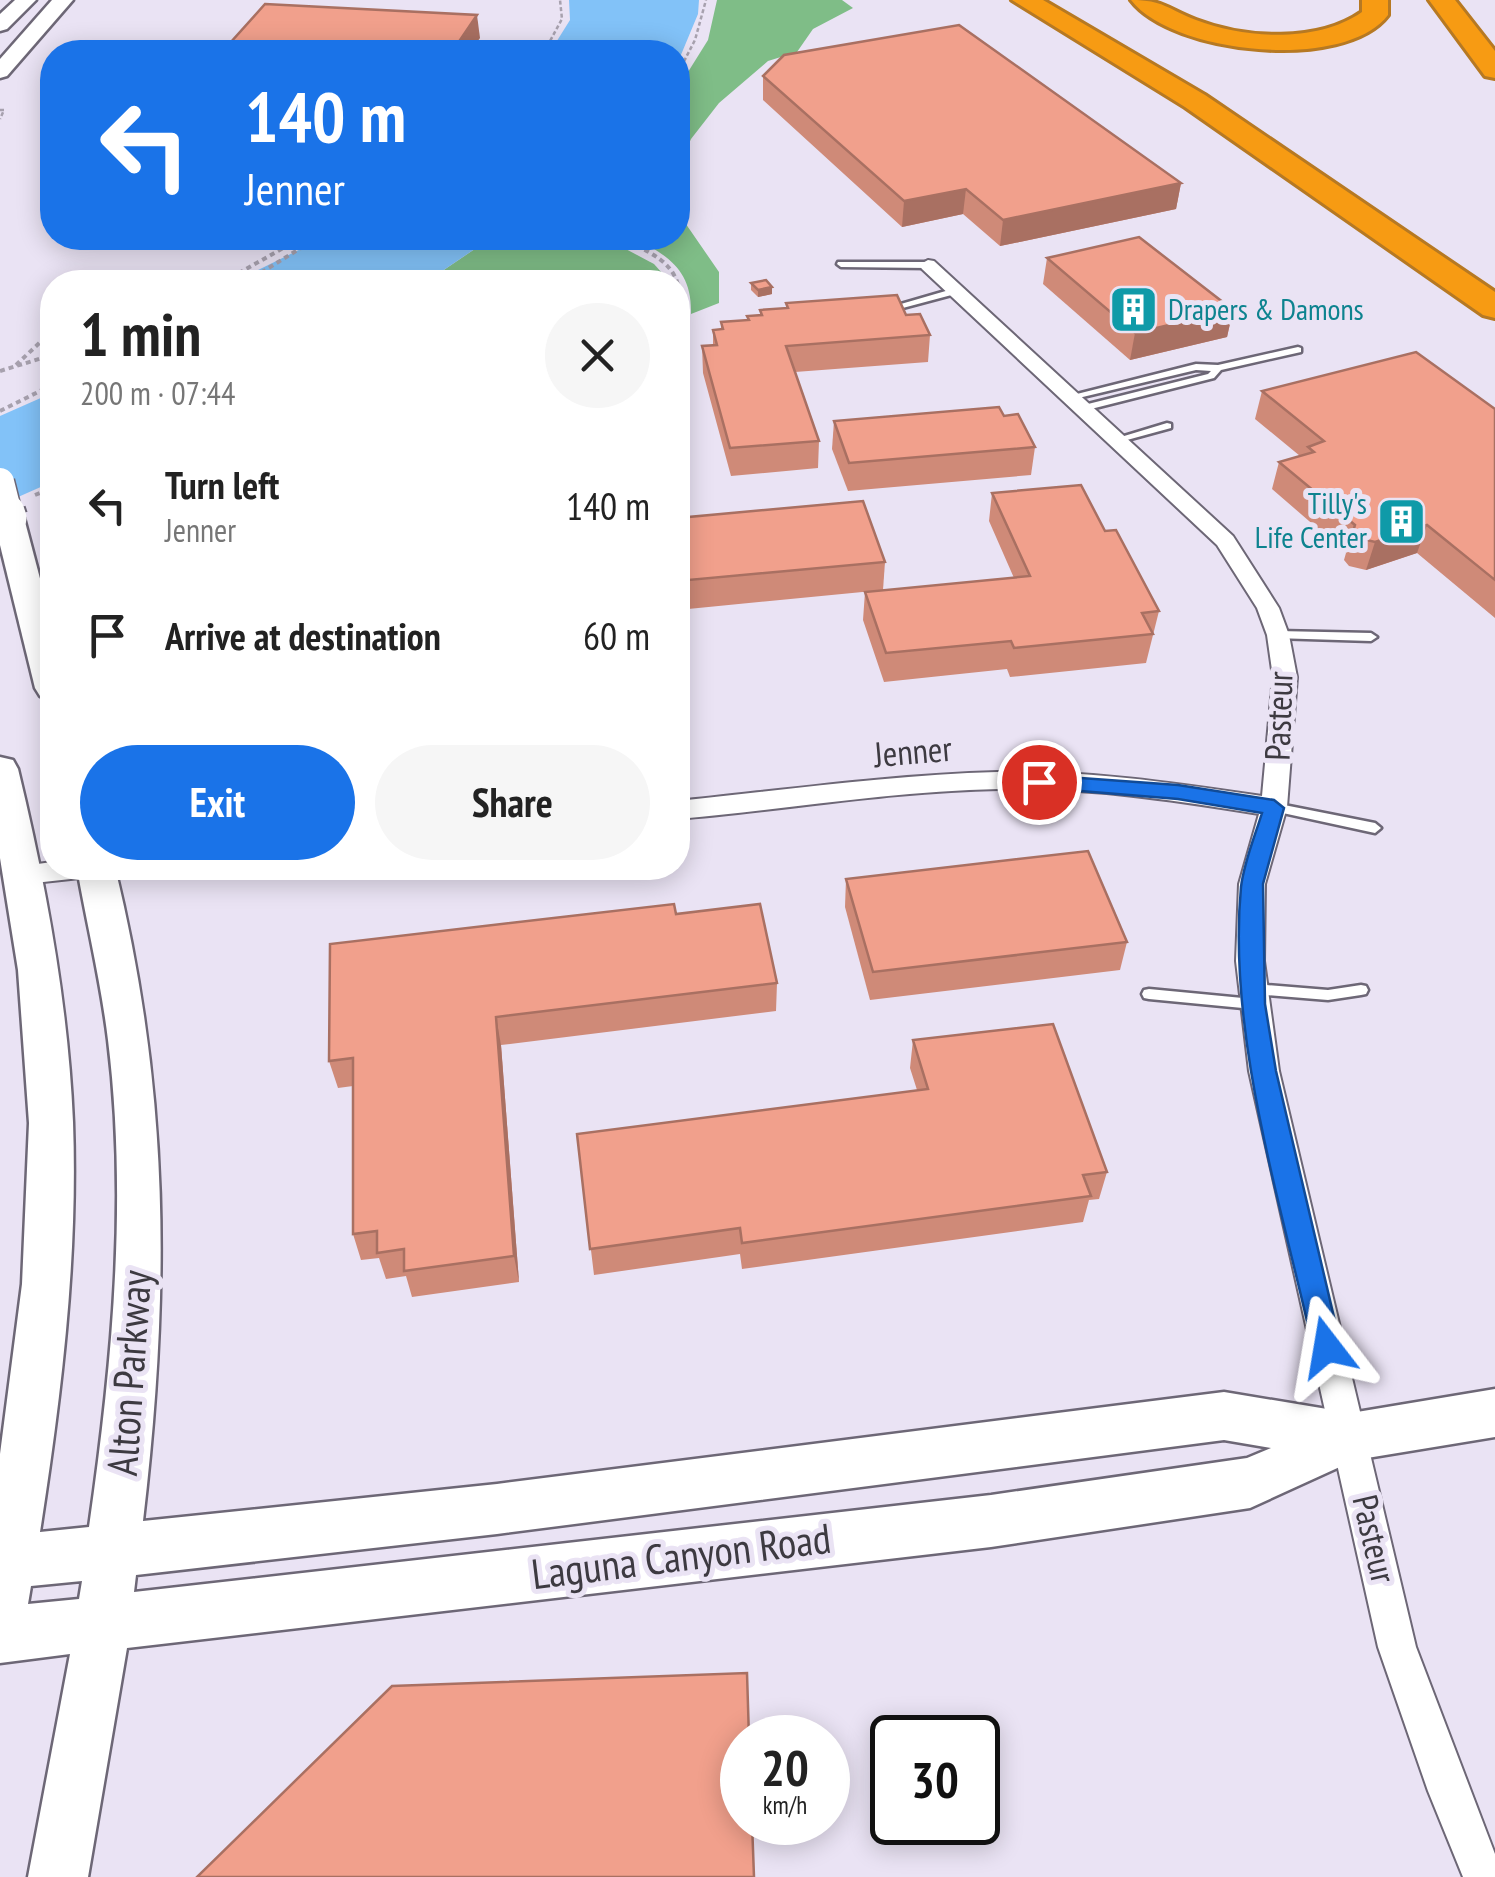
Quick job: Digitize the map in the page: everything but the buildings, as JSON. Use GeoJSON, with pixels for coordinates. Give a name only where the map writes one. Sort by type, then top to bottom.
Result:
{"type":"FeatureCollection","features":[{"type":"Feature","properties":{"kind":"highway"},"geometry":{"type":"LineString","coordinates":[[1024,0],[1195,101],[1495,304]]}},
{"type":"Feature","properties":{"kind":"highway"},"geometry":{"type":"LineString","coordinates":[[1144,0],[1165,17],[1193,28],[1278,41],[1316,39],[1358,28],[1375,14],[1375,0]]}},
{"type":"Feature","properties":{"kind":"highway"},"geometry":{"type":"LineString","coordinates":[[1442,0],[1495,70]]}},
{"type":"Feature","properties":{"kind":"highway"},"geometry":{"type":"LineString","coordinates":[[1112,18],[1138,43],[1495,304]]}},
{"type":"Feature","properties":{"kind":"highway"},"geometry":{"type":"LineString","coordinates":[[1468,36],[1495,45]]}},
{"type":"Feature","properties":{"kind":"main road"},"geometry":{"type":"LineString","coordinates":[[0,25],[26,0]]}},
{"type":"Feature","properties":{"kind":"main road"},"geometry":{"type":"LineString","coordinates":[[0,72],[63,0]]}},
{"type":"Feature","properties":{"kind":"main road"},"geometry":{"type":"LineString","coordinates":[[0,482],[40,641]]}},
{"type":"Feature","properties":{"kind":"main road"},"geometry":{"type":"LineString","coordinates":[[0,769],[12,876],[47,1060],[52,1172],[38,1370],[24,1483],[3,1578]]}},
{"type":"Feature","properties":{"kind":"main road","name":"Alton Parkway"},"geometry":{"type":"LineString","coordinates":[[58,1877],[124,1474],[136,1328],[138,1127],[124,997],[96,880]]}},
{"type":"Feature","properties":{"kind":"main road","name":"Laguna Canyon Road"},"geometry":{"type":"LineString","coordinates":[[0,1634],[990,1521],[1250,1483],[1351,1437],[1495,1412]]}},
{"type":"Feature","properties":{"kind":"main road","name":"Laguna Canyon Road"},"geometry":{"type":"LineString","coordinates":[[3,1578],[112,1552],[497,1509],[1224,1416],[1351,1437]]}},
{"type":"Feature","properties":{"kind":"street","name":"Pasteur"},"geometry":{"type":"LineString","coordinates":[[928,265],[1226,541],[1254,581],[1278,635],[1285,691],[1274,808],[1252,884],[1253,996],[1264,1071],[1398,1648],[1448,1790],[1484,1877]]}},
{"type":"Feature","properties":{"kind":"street","name":"Jenner"},"geometry":{"type":"LineString","coordinates":[[690,809],[962,781],[1077,782],[1274,808]]}},
{"type":"Feature","properties":{"kind":"street"},"geometry":{"type":"LineString","coordinates":[[12,876],[40,873]]}},
{"type":"Feature","properties":{"kind":"lane"},"geometry":{"type":"LineString","coordinates":[[841,264],[928,265]]}},
{"type":"Feature","properties":{"kind":"lane"},"geometry":{"type":"LineString","coordinates":[[899,306],[956,290]]}},
{"type":"Feature","properties":{"kind":"lane"},"geometry":{"type":"LineString","coordinates":[[1077,402],[1196,366],[1218,368],[1298,350]]}},
{"type":"Feature","properties":{"kind":"lane"},"geometry":{"type":"LineString","coordinates":[[1077,402],[1212,376],[1218,368]]}},
{"type":"Feature","properties":{"kind":"lane"},"geometry":{"type":"LineString","coordinates":[[1116,440],[1167,426]]}},
{"type":"Feature","properties":{"kind":"lane"},"geometry":{"type":"LineString","coordinates":[[1278,635],[1371,637]]}},
{"type":"Feature","properties":{"kind":"lane"},"geometry":{"type":"LineString","coordinates":[[1274,808],[1375,828]]}},
{"type":"Feature","properties":{"kind":"lane"},"geometry":{"type":"LineString","coordinates":[[1149,994],[1328,995],[1360,990]]}},
{"type":"Feature","properties":{"kind":"path"},"geometry":{"type":"LineString","coordinates":[[551,40],[562,19],[560,0]]}},
{"type":"Feature","properties":{"kind":"path"},"geometry":{"type":"LineString","coordinates":[[690,51],[706,0]]}},
{"type":"Feature","properties":{"kind":"path"},"geometry":{"type":"LineString","coordinates":[[0,110],[4,110],[0,119]]}},
{"type":"Feature","properties":{"kind":"path"},"geometry":{"type":"LineString","coordinates":[[244,270],[280,250]]}},
{"type":"Feature","properties":{"kind":"path"},"geometry":{"type":"LineString","coordinates":[[265,270],[298,250]]}},
{"type":"Feature","properties":{"kind":"path"},"geometry":{"type":"LineString","coordinates":[[644,250],[673,270]]}},
{"type":"Feature","properties":{"kind":"path"},"geometry":{"type":"LineString","coordinates":[[14,367],[40,342]]}},
{"type":"Feature","properties":{"kind":"path"},"geometry":{"type":"LineString","coordinates":[[0,371],[40,359]]}},
{"type":"Feature","properties":{"kind":"path"},"geometry":{"type":"LineString","coordinates":[[0,411],[40,391]]}},
{"type":"Feature","properties":{"kind":"green space"},"geometry":{"type":"Polygon","coordinates":[[[717,0],[842,0],[853,8],[813,29],[797,52],[768,61],[719,103],[690,141],[690,69],[708,40],[717,0]]]}},
{"type":"Feature","properties":{"kind":"green space"},"geometry":{"type":"Polygon","coordinates":[[[690,230],[719,272],[719,303],[691,314],[690,270],[678,270],[656,250],[690,250],[690,230]]]}},
{"type":"Feature","properties":{"kind":"green space"},"geometry":{"type":"Polygon","coordinates":[[[473,250],[628,250],[659,270],[444,270],[473,250]]]}},
{"type":"Feature","properties":{"kind":"water"},"geometry":{"type":"Polygon","coordinates":[[[569,0],[699,0],[698,14],[687,40],[558,40],[570,20],[569,0]]]}},
{"type":"Feature","properties":{"kind":"water"},"geometry":{"type":"Polygon","coordinates":[[[299,250],[473,250],[444,270],[258,270],[299,250]]]}},
{"type":"Feature","properties":{"kind":"water"},"geometry":{"type":"Polygon","coordinates":[[[40,398],[40,487],[0,505],[0,416],[40,398]]]}},
{"type":"Feature","properties":{"kind":"place","name":"Drapers & Damons"},"geometry":{"type":"Point","coordinates":[1133,310]}},
{"type":"Feature","properties":{"kind":"place","name":"Tilly's Life Center"},"geometry":{"type":"Point","coordinates":[1402,521]}},
{"type":"Feature","properties":{"kind":"route"},"geometry":{"type":"LineString","coordinates":[[1039,782],[1178,792],[1274,808],[1252,884],[1253,1004],[1264,1071],[1327,1347]]}}]}
